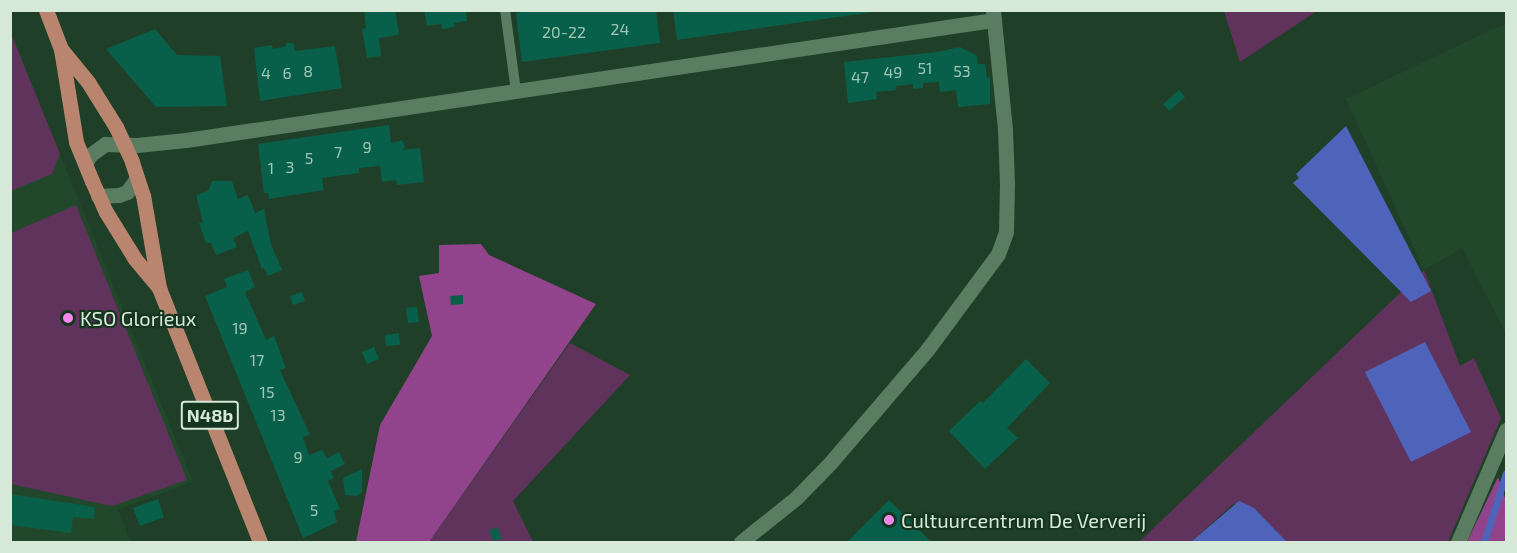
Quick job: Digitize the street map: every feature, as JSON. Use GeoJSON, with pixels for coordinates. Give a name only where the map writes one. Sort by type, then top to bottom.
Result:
{"type":"FeatureCollection","features":[{"type":"Feature","properties":{"kind":"main road","name":"N48b"},"geometry":{"type":"LineString","coordinates":[[46,10],[62,49],[76,142],[98,196],[135,259],[159,288]]}},
{"type":"Feature","properties":{"kind":"main road","name":"N48b"},"geometry":{"type":"LineString","coordinates":[[62,49],[88,82],[124,144],[137,178],[155,255],[159,288],[260,543]]}},
{"type":"Feature","properties":{"kind":"street"},"geometry":{"type":"LineString","coordinates":[[85,164],[90,155],[105,144],[136,145],[186,140],[516,91],[993,15],[1005,129],[1007,184],[1006,232],[998,254],[927,350],[831,462],[796,498],[741,543]]}},
{"type":"Feature","properties":{"kind":"street"},"geometry":{"type":"LineString","coordinates":[[98,196],[119,195],[127,192],[137,178]]}},
{"type":"Feature","properties":{"kind":"street"},"geometry":{"type":"LineString","coordinates":[[1458,543],[1506,430]]}},
{"type":"Feature","properties":{"kind":"lane"},"geometry":{"type":"LineString","coordinates":[[505,10],[516,91]]}},
{"type":"Feature","properties":{"kind":"shaded area"},"geometry":{"type":"Polygon","coordinates":[[[1224,10],[1317,11],[1240,62],[1224,10]]]}},
{"type":"Feature","properties":{"kind":"shaded area"},"geometry":{"type":"Polygon","coordinates":[[[1506,23],[1506,334],[1462,248],[1424,270],[1346,99],[1506,23]]]}},
{"type":"Feature","properties":{"kind":"shaded area","name":"KSO Glorieux"},"geometry":{"type":"Polygon","coordinates":[[[10,31],[193,482],[118,509],[130,542],[11,542],[10,31]]]}},
{"type":"Feature","properties":{"kind":"shaded area"},"geometry":{"type":"Polygon","coordinates":[[[10,31],[60,154],[52,174],[11,191],[10,31]]]}},
{"type":"Feature","properties":{"kind":"shaded area","name":"KSO Glorieux"},"geometry":{"type":"Polygon","coordinates":[[[76,205],[187,480],[112,506],[11,484],[11,233],[76,205]]]}},
{"type":"Feature","properties":{"kind":"shaded area"},"geometry":{"type":"Polygon","coordinates":[[[481,244],[489,255],[596,304],[429,542],[356,542],[380,425],[432,336],[419,276],[439,273],[439,245],[481,244]]]}},
{"type":"Feature","properties":{"kind":"shaded area"},"geometry":{"type":"Polygon","coordinates":[[[1424,270],[1460,366],[1474,358],[1501,418],[1448,542],[1287,542],[1254,508],[1233,504],[1191,542],[1139,542],[1424,270]]]}},
{"type":"Feature","properties":{"kind":"shaded area"},"geometry":{"type":"Polygon","coordinates":[[[570,343],[630,375],[513,501],[533,542],[429,542],[570,343]]]}},
{"type":"Feature","properties":{"kind":"shaded area"},"geometry":{"type":"Polygon","coordinates":[[[1498,477],[1506,501],[1506,542],[1467,542],[1498,477]]]}},
{"type":"Feature","properties":{"kind":"water"},"geometry":{"type":"Polygon","coordinates":[[[1346,126],[1431,291],[1411,302],[1293,183],[1299,178],[1296,174],[1346,126]]]}},
{"type":"Feature","properties":{"kind":"water"},"geometry":{"type":"Polygon","coordinates":[[[1425,342],[1471,432],[1411,462],[1365,372],[1425,342]]]}},
{"type":"Feature","properties":{"kind":"water"},"geometry":{"type":"Polygon","coordinates":[[[1239,501],[1254,508],[1287,542],[1191,542],[1239,501]]]}},
{"type":"Feature","properties":{"kind":"building"},"geometry":{"type":"Polygon","coordinates":[[[364,10],[395,10],[399,35],[379,38],[381,56],[367,58],[362,29],[366,28],[364,10]]]}},
{"type":"Feature","properties":{"kind":"building"},"geometry":{"type":"Polygon","coordinates":[[[424,10],[466,10],[467,21],[454,23],[455,27],[442,29],[441,24],[427,26],[424,10]]]}},
{"type":"Feature","properties":{"kind":"building"},"geometry":{"type":"Polygon","coordinates":[[[537,10],[656,11],[660,43],[522,62],[516,13],[537,10]]]}},
{"type":"Feature","properties":{"kind":"building"},"geometry":{"type":"Polygon","coordinates":[[[673,10],[873,10],[873,12],[677,40],[673,10]]]}},
{"type":"Feature","properties":{"kind":"building"},"geometry":{"type":"Polygon","coordinates":[[[155,29],[177,55],[220,56],[227,106],[156,107],[106,49],[155,29]]]}},
{"type":"Feature","properties":{"kind":"building"},"geometry":{"type":"Polygon","coordinates":[[[286,43],[293,43],[295,51],[335,46],[342,88],[260,101],[254,48],[272,45],[273,49],[286,46],[286,43]]]}},
{"type":"Feature","properties":{"kind":"building"},"geometry":{"type":"Polygon","coordinates":[[[960,47],[977,56],[978,64],[985,64],[987,78],[990,77],[990,104],[958,107],[956,90],[940,92],[939,82],[923,83],[923,88],[913,89],[913,84],[896,86],[896,90],[876,92],[877,99],[848,103],[844,62],[937,52],[960,47]]]}},
{"type":"Feature","properties":{"kind":"building"},"geometry":{"type":"Polygon","coordinates":[[[1179,90],[1185,97],[1169,111],[1163,104],[1179,90]]]}},
{"type":"Feature","properties":{"kind":"building"},"geometry":{"type":"Polygon","coordinates":[[[389,125],[391,143],[402,140],[405,146],[403,150],[420,148],[424,182],[397,185],[396,180],[382,182],[380,166],[359,168],[359,173],[322,178],[324,190],[269,199],[268,193],[264,193],[258,144],[389,125]]]}},
{"type":"Feature","properties":{"kind":"building"},"geometry":{"type":"Polygon","coordinates":[[[212,181],[232,181],[238,199],[248,195],[255,213],[264,209],[271,244],[282,270],[268,276],[264,268],[262,269],[248,231],[233,238],[237,247],[216,255],[211,243],[206,243],[199,223],[203,222],[196,195],[208,191],[212,181]]]}},
{"type":"Feature","properties":{"kind":"building"},"geometry":{"type":"Polygon","coordinates":[[[248,270],[255,287],[245,292],[266,340],[274,336],[286,368],[280,370],[310,435],[303,437],[309,455],[322,450],[327,458],[339,452],[345,464],[331,471],[334,478],[328,481],[340,509],[334,511],[337,522],[303,538],[205,296],[227,287],[224,279],[248,270]]]}},
{"type":"Feature","properties":{"kind":"building"},"geometry":{"type":"Polygon","coordinates":[[[302,292],[305,301],[293,305],[290,296],[302,292]]]}},
{"type":"Feature","properties":{"kind":"building"},"geometry":{"type":"Polygon","coordinates":[[[463,295],[463,304],[451,305],[450,296],[463,295]]]}},
{"type":"Feature","properties":{"kind":"building"},"geometry":{"type":"Polygon","coordinates":[[[417,307],[419,322],[408,323],[406,308],[417,307]]]}},
{"type":"Feature","properties":{"kind":"building"},"geometry":{"type":"Polygon","coordinates":[[[399,333],[400,345],[386,346],[385,335],[399,333]]]}},
{"type":"Feature","properties":{"kind":"building"},"geometry":{"type":"Polygon","coordinates":[[[374,347],[379,359],[367,364],[362,352],[374,347]]]}},
{"type":"Feature","properties":{"kind":"building"},"geometry":{"type":"Polygon","coordinates":[[[1026,359],[1050,383],[1007,428],[1018,438],[985,469],[949,431],[980,401],[983,403],[1026,359]]]}},
{"type":"Feature","properties":{"kind":"building"},"geometry":{"type":"Polygon","coordinates":[[[362,469],[362,492],[357,496],[345,495],[343,478],[362,469]]]}},
{"type":"Feature","properties":{"kind":"building"},"geometry":{"type":"Polygon","coordinates":[[[10,494],[95,507],[94,519],[73,517],[71,533],[10,525],[10,494]]]}},
{"type":"Feature","properties":{"kind":"building"},"geometry":{"type":"Polygon","coordinates":[[[158,499],[164,517],[140,526],[133,508],[158,499]]]}},
{"type":"Feature","properties":{"kind":"building","name":"Cultuurcentrum De Ververij"},"geometry":{"type":"Polygon","coordinates":[[[889,500],[931,542],[848,541],[889,500]]]}},
{"type":"Feature","properties":{"kind":"building"},"geometry":{"type":"Polygon","coordinates":[[[497,527],[502,538],[494,542],[489,531],[497,527]]]}},
{"type":"Feature","properties":{"kind":"waterway"},"geometry":{"type":"LineString","coordinates":[[1484,542],[1506,473]]}},
{"type":"Feature","properties":{"kind":"place","name":"KSO Glorieux"},"geometry":{"type":"Point","coordinates":[68,318]}},
{"type":"Feature","properties":{"kind":"place","name":"Cultuurcentrum De Ververij"},"geometry":{"type":"Point","coordinates":[889,520]}}]}
